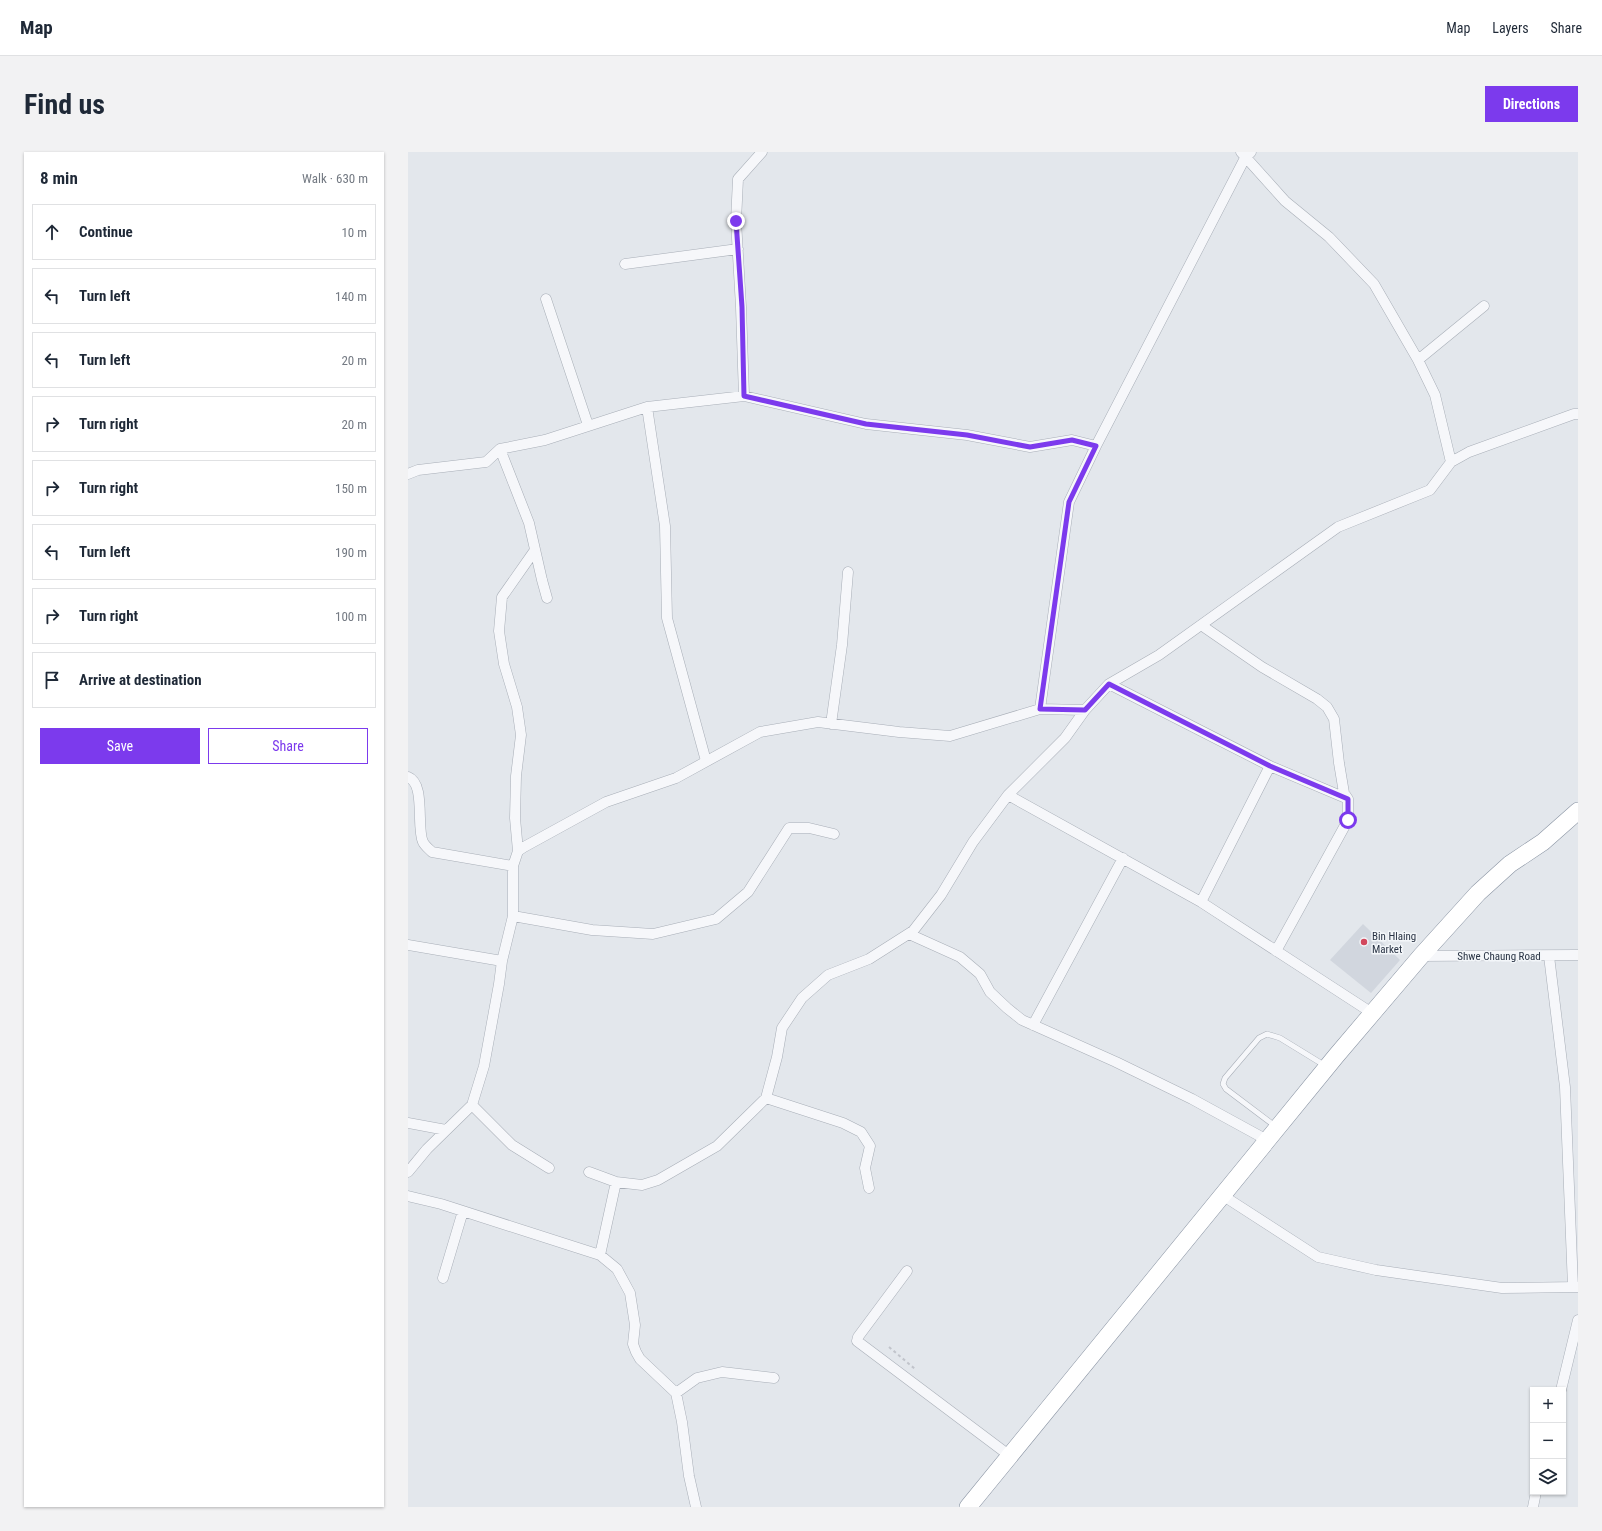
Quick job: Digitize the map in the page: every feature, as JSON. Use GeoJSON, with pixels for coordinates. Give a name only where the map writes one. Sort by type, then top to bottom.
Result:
{"type":"FeatureCollection","features":[{"type":"Feature","properties":{"kind":"highway"},"geometry":{"type":"LineString","coordinates":[[968,1507],[1326,1067],[1421,956],[1478,893],[1510,864],[1543,842],[1578,811]]}},
{"type":"Feature","properties":{"kind":"street"},"geometry":{"type":"LineString","coordinates":[[744,396],[742,307],[736,221],[738,179],[762,152]]}},
{"type":"Feature","properties":{"kind":"street"},"geometry":{"type":"LineString","coordinates":[[1040,709],[1069,502],[1096,446],[1246,154],[1285,201],[1329,237],[1374,284],[1418,360],[1435,395],[1452,462]]}},
{"type":"Feature","properties":{"kind":"street"},"geometry":{"type":"LineString","coordinates":[[625,264],[738,249]]}},
{"type":"Feature","properties":{"kind":"street"},"geometry":{"type":"LineString","coordinates":[[546,299],[588,425]]}},
{"type":"Feature","properties":{"kind":"street"},"geometry":{"type":"LineString","coordinates":[[1418,360],[1484,306]]}},
{"type":"Feature","properties":{"kind":"street"},"geometry":{"type":"LineString","coordinates":[[408,474],[418,470],[486,462],[500,449],[545,440],[647,407],[744,396],[866,424],[967,435],[1030,447],[1072,440],[1096,446]]}},
{"type":"Feature","properties":{"kind":"street"},"geometry":{"type":"LineString","coordinates":[[647,407],[665,526],[667,618],[706,762]]}},
{"type":"Feature","properties":{"kind":"street"},"geometry":{"type":"LineString","coordinates":[[588,1172],[616,1182],[642,1185],[658,1180],[718,1146],[766,1098],[777,1057],[782,1028],[802,998],[828,975],[869,959],[912,931],[940,895],[974,842],[1008,795],[1065,738],[1085,710],[1109,684],[1159,655],[1338,527],[1430,490],[1452,462],[1469,452],[1574,414],[1578,414]]}},
{"type":"Feature","properties":{"kind":"street"},"geometry":{"type":"LineString","coordinates":[[500,449],[529,523],[547,598]]}},
{"type":"Feature","properties":{"kind":"street"},"geometry":{"type":"LineString","coordinates":[[408,1172],[427,1149],[472,1105],[484,1066],[502,961],[513,916],[513,866],[518,851],[515,818],[516,783],[521,735],[517,707],[504,664],[499,631],[502,596],[535,550]]}},
{"type":"Feature","properties":{"kind":"street"},"geometry":{"type":"LineString","coordinates":[[831,724],[842,645],[848,572]]}},
{"type":"Feature","properties":{"kind":"street"},"geometry":{"type":"LineString","coordinates":[[1201,625],[1262,667],[1318,699],[1327,707],[1334,719],[1344,793],[1348,799],[1348,820],[1276,951]]}},
{"type":"Feature","properties":{"kind":"street"},"geometry":{"type":"LineString","coordinates":[[1109,684],[1270,766],[1348,799]]}},
{"type":"Feature","properties":{"kind":"street"},"geometry":{"type":"LineString","coordinates":[[518,851],[606,802],[676,778],[760,732],[818,722],[899,732],[950,736],[1040,709],[1085,710]]}},
{"type":"Feature","properties":{"kind":"street"},"geometry":{"type":"LineString","coordinates":[[1201,902],[1270,766]]}},
{"type":"Feature","properties":{"kind":"street"},"geometry":{"type":"LineString","coordinates":[[408,777],[412,778],[418,788],[423,842],[432,852],[513,866]]}},
{"type":"Feature","properties":{"kind":"street"},"geometry":{"type":"LineString","coordinates":[[1008,795],[1201,902],[1372,1013]]}},
{"type":"Feature","properties":{"kind":"street"},"geometry":{"type":"LineString","coordinates":[[513,916],[592,930],[653,934],[716,919],[748,892],[789,828],[809,828],[834,834]]}},
{"type":"Feature","properties":{"kind":"street"},"geometry":{"type":"LineString","coordinates":[[1033,1025],[1123,858]]}},
{"type":"Feature","properties":{"kind":"street"},"geometry":{"type":"LineString","coordinates":[[909,934],[960,957],[980,974],[990,992],[1022,1020],[1116,1062],[1192,1099],[1272,1134]]}},
{"type":"Feature","properties":{"kind":"street"},"geometry":{"type":"LineString","coordinates":[[408,945],[502,961]]}},
{"type":"Feature","properties":{"kind":"street","name":"Shwe Chaung Road"},"geometry":{"type":"LineString","coordinates":[[1421,956],[1578,956]]}},
{"type":"Feature","properties":{"kind":"street"},"geometry":{"type":"LineString","coordinates":[[1222,1195],[1318,1257],[1376,1270],[1502,1288],[1575,1287],[1565,1087],[1549,956]]}},
{"type":"Feature","properties":{"kind":"street"},"geometry":{"type":"LineString","coordinates":[[766,1098],[843,1124],[860,1132],[870,1146],[865,1168],[869,1188]]}},
{"type":"Feature","properties":{"kind":"street"},"geometry":{"type":"LineString","coordinates":[[472,1105],[512,1145],[549,1168]]}},
{"type":"Feature","properties":{"kind":"street"},"geometry":{"type":"LineString","coordinates":[[408,1123],[446,1130]]}},
{"type":"Feature","properties":{"kind":"street"},"geometry":{"type":"LineString","coordinates":[[600,1255],[616,1182]]}},
{"type":"Feature","properties":{"kind":"street"},"geometry":{"type":"LineString","coordinates":[[408,1196],[463,1211],[600,1255],[617,1269],[630,1293],[635,1325],[633,1344],[636,1352],[640,1359],[676,1393],[682,1422],[689,1476],[696,1507]]}},
{"type":"Feature","properties":{"kind":"street"},"geometry":{"type":"LineString","coordinates":[[443,1278],[463,1211]]}},
{"type":"Feature","properties":{"kind":"street"},"geometry":{"type":"LineString","coordinates":[[906,1272],[858,1337],[857,1341],[1010,1456]]}},
{"type":"Feature","properties":{"kind":"street"},"geometry":{"type":"LineString","coordinates":[[1562,1387],[1578,1320]]}},
{"type":"Feature","properties":{"kind":"street"},"geometry":{"type":"LineString","coordinates":[[676,1393],[697,1378],[722,1372],[774,1378]]}},
{"type":"Feature","properties":{"kind":"street"},"geometry":{"type":"LineString","coordinates":[[1533,1507],[1535,1495]]}},
{"type":"Feature","properties":{"kind":"lane"},"geometry":{"type":"LineString","coordinates":[[1272,1134],[1226,1089],[1224,1084],[1225,1078],[1259,1038],[1267,1034],[1280,1038],[1326,1067]]}},
{"type":"Feature","properties":{"kind":"shaded area","name":"Bin Hlaing Market"},"geometry":{"type":"Polygon","coordinates":[[[1363,924],[1400,960],[1371,993],[1330,960],[1363,924]]]}},
{"type":"Feature","properties":{"kind":"place","name":"Bin Hlaing Market"},"geometry":{"type":"Point","coordinates":[1364,942]}},
{"type":"Feature","properties":{"kind":"route"},"geometry":{"type":"LineString","coordinates":[[736,221],[742,307],[744,396],[866,424],[967,435],[1030,447],[1072,440],[1096,446],[1069,502],[1040,709],[1085,710],[1109,684],[1270,766],[1348,799],[1348,820]]}}]}
